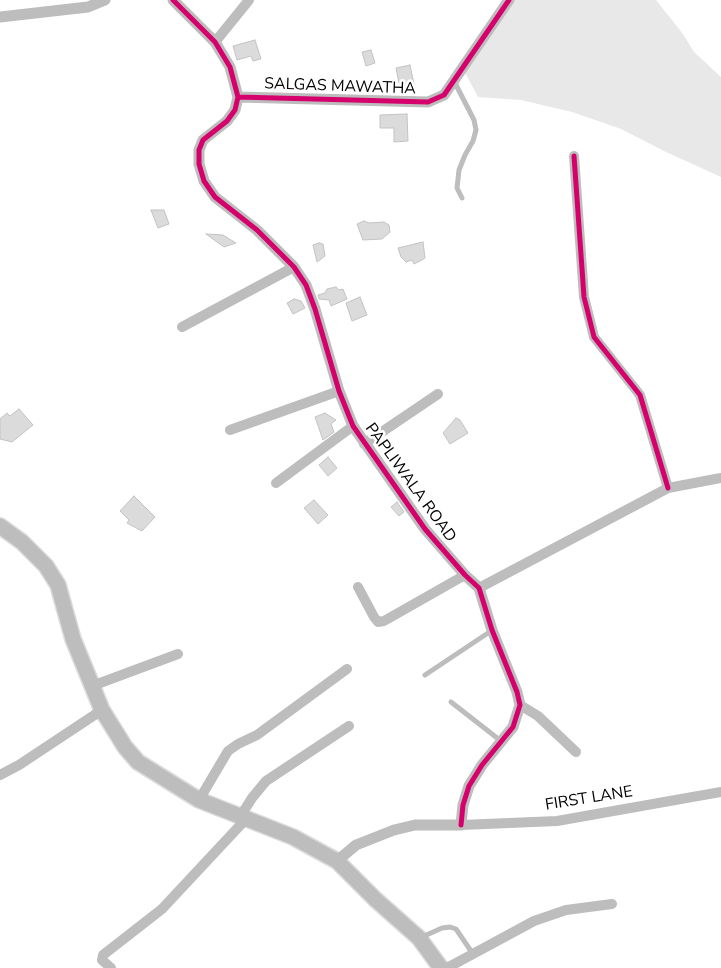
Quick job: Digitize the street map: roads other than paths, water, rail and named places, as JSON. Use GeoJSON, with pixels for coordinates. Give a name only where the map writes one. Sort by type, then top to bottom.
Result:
{"type":"FeatureCollection","features":[{"type":"Feature","properties":{"kind":"main road"},"geometry":{"type":"LineString","coordinates":[[0,526],[22,542],[46,566],[58,585],[73,639],[102,710],[125,747],[138,762],[198,800],[292,837],[337,861],[419,938],[441,968]]}},
{"type":"Feature","properties":{"kind":"street"},"geometry":{"type":"LineString","coordinates":[[0,17],[88,7],[105,0]]}},
{"type":"Feature","properties":{"kind":"street"},"geometry":{"type":"LineString","coordinates":[[173,0],[216,42],[230,67],[238,97]]}},
{"type":"Feature","properties":{"kind":"street"},"geometry":{"type":"LineString","coordinates":[[216,42],[249,0]]}},
{"type":"Feature","properties":{"kind":"street","name":"SALGAS MAWATHA"},"geometry":{"type":"LineString","coordinates":[[238,97],[428,102],[444,95],[509,0]]}},
{"type":"Feature","properties":{"kind":"street","name":"PAPLIWALA ROAD"},"geometry":{"type":"LineString","coordinates":[[238,97],[235,110],[227,121],[203,140],[199,150],[198,164],[204,181],[215,197],[257,230],[294,266],[306,285],[315,308],[339,391],[353,426],[425,529],[465,575],[479,588],[492,630],[517,692],[520,705]]}},
{"type":"Feature","properties":{"kind":"street"},"geometry":{"type":"LineString","coordinates":[[574,156],[584,297],[594,337],[640,395],[668,488]]}},
{"type":"Feature","properties":{"kind":"street"},"geometry":{"type":"LineString","coordinates":[[182,327],[294,266]]}},
{"type":"Feature","properties":{"kind":"street"},"geometry":{"type":"LineString","coordinates":[[230,430],[339,391]]}},
{"type":"Feature","properties":{"kind":"street"},"geometry":{"type":"LineString","coordinates":[[364,444],[438,394]]}},
{"type":"Feature","properties":{"kind":"street"},"geometry":{"type":"LineString","coordinates":[[276,483],[353,426]]}},
{"type":"Feature","properties":{"kind":"street"},"geometry":{"type":"LineString","coordinates":[[479,588],[668,488],[721,478]]}},
{"type":"Feature","properties":{"kind":"street"},"geometry":{"type":"LineString","coordinates":[[358,588],[378,622],[384,621],[465,575]]}},
{"type":"Feature","properties":{"kind":"street"},"geometry":{"type":"LineString","coordinates":[[92,686],[178,654]]}},
{"type":"Feature","properties":{"kind":"street"},"geometry":{"type":"LineString","coordinates":[[198,800],[228,751],[257,735],[347,670]]}},
{"type":"Feature","properties":{"kind":"street"},"geometry":{"type":"LineString","coordinates":[[337,861],[356,845],[394,830],[415,825],[461,824],[463,806],[470,786],[482,765],[513,727],[520,705],[538,716],[576,752]]}},
{"type":"Feature","properties":{"kind":"street"},"geometry":{"type":"LineString","coordinates":[[0,775],[19,765],[102,710]]}},
{"type":"Feature","properties":{"kind":"street"},"geometry":{"type":"LineString","coordinates":[[111,968],[102,960],[103,955],[162,910],[243,818],[252,798],[266,781],[349,726]]}},
{"type":"Feature","properties":{"kind":"street","name":"FIRST LANE"},"geometry":{"type":"LineString","coordinates":[[461,824],[557,821],[721,792]]}},
{"type":"Feature","properties":{"kind":"street"},"geometry":{"type":"LineString","coordinates":[[447,968],[534,921],[566,910],[612,904]]}},
{"type":"Feature","properties":{"kind":"lane"},"geometry":{"type":"LineString","coordinates":[[453,81],[474,120],[476,130],[473,141],[459,170],[457,188],[462,198]]}},
{"type":"Feature","properties":{"kind":"lane"},"geometry":{"type":"LineString","coordinates":[[425,675],[492,630]]}},
{"type":"Feature","properties":{"kind":"lane"},"geometry":{"type":"LineString","coordinates":[[451,702],[501,741]]}},
{"type":"Feature","properties":{"kind":"lane"},"geometry":{"type":"LineString","coordinates":[[419,938],[442,928],[450,927],[456,929],[473,954]]}}]}
